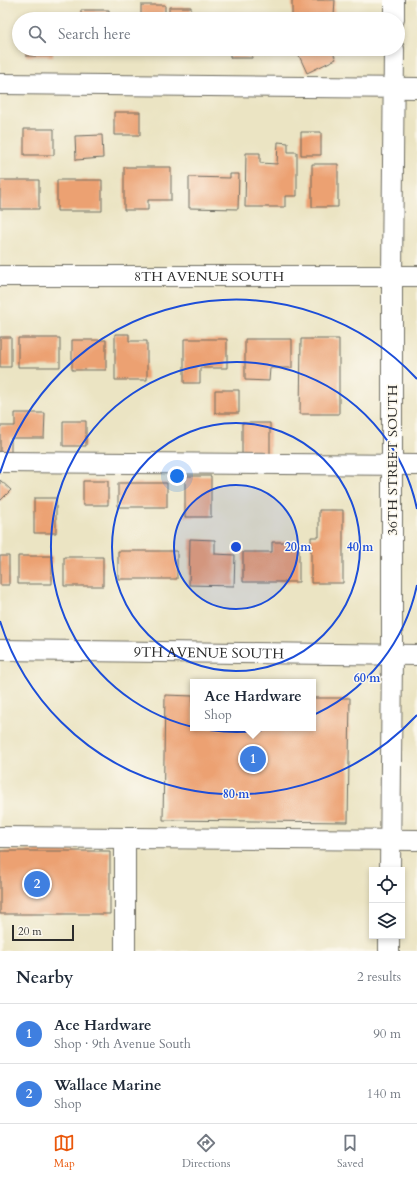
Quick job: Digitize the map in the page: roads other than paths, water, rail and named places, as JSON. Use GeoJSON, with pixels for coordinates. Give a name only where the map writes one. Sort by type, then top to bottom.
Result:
{"type":"FeatureCollection","features":[{"type":"Feature","properties":{"kind":"street"},"geometry":{"type":"LineString","coordinates":[[394,0],[394,12]]}},
{"type":"Feature","properties":{"kind":"street","name":"36TH STREET SOUTH"},"geometry":{"type":"LineString","coordinates":[[390,867],[394,56]]}},
{"type":"Feature","properties":{"kind":"street"},"geometry":{"type":"LineString","coordinates":[[0,84],[417,88]]}},
{"type":"Feature","properties":{"kind":"street","name":"8TH AVENUE SOUTH"},"geometry":{"type":"LineString","coordinates":[[0,276],[417,276]]}},
{"type":"Feature","properties":{"kind":"street"},"geometry":{"type":"LineString","coordinates":[[0,462],[417,465]]}},
{"type":"Feature","properties":{"kind":"street","name":"9TH AVENUE SOUTH"},"geometry":{"type":"LineString","coordinates":[[0,650],[417,655]]}},
{"type":"Feature","properties":{"kind":"street"},"geometry":{"type":"LineString","coordinates":[[0,837],[417,840]]}},
{"type":"Feature","properties":{"kind":"street"},"geometry":{"type":"LineString","coordinates":[[125,838],[125,951]]}},
{"type":"Feature","properties":{"kind":"street"},"geometry":{"type":"LineString","coordinates":[[389,939],[389,951]]}},
{"type":"Feature","properties":{"kind":"place","name":"Ace Hardware"},"geometry":{"type":"Point","coordinates":[253,759]}},
{"type":"Feature","properties":{"kind":"place","name":"Wallace Marine"},"geometry":{"type":"Point","coordinates":[37,884]}}]}
